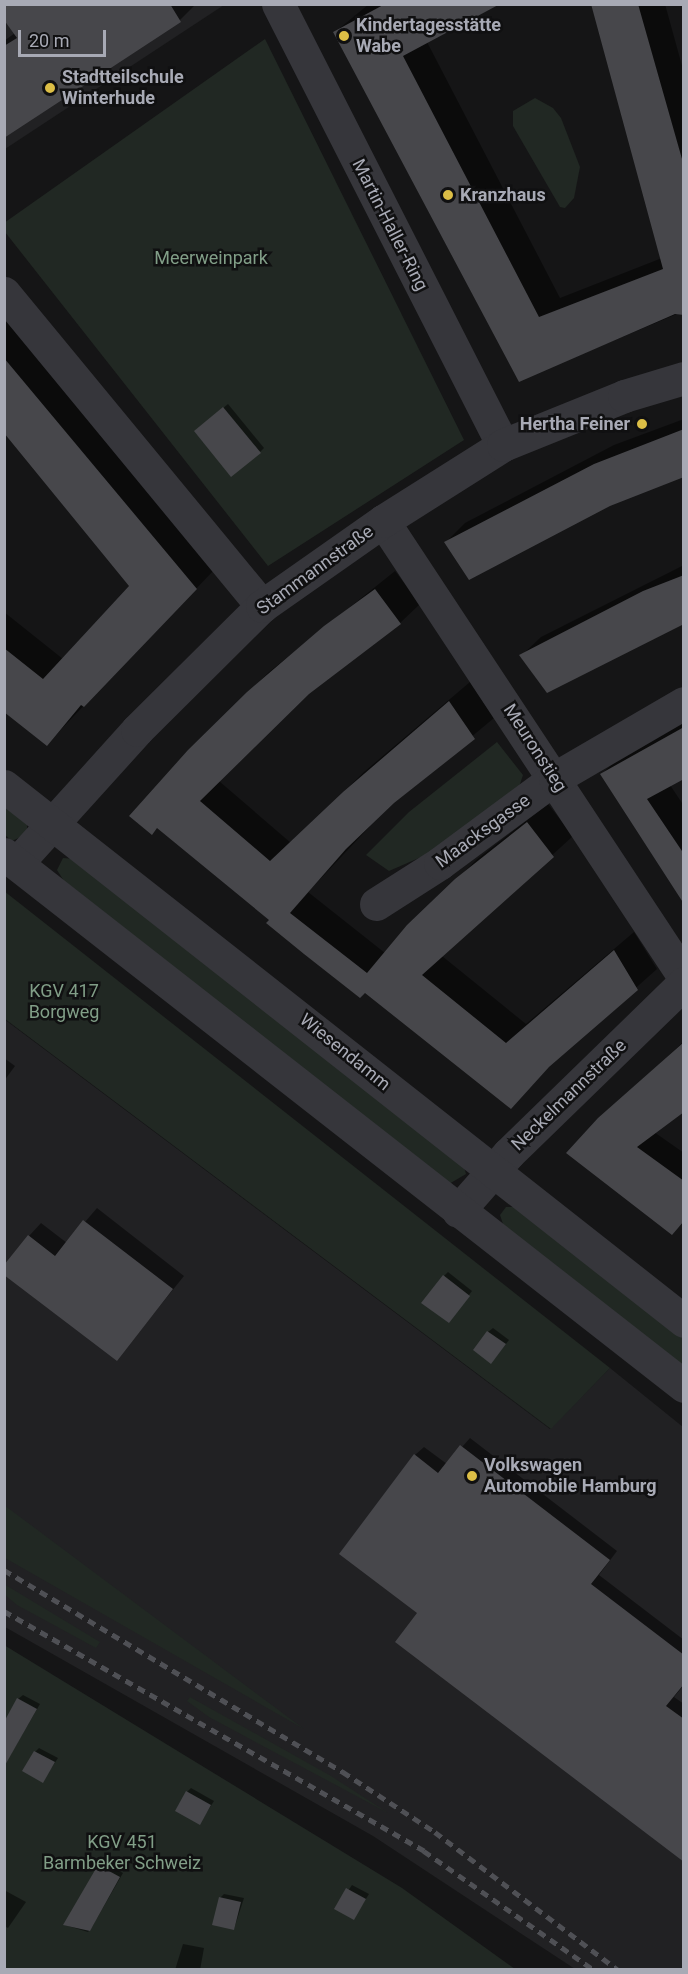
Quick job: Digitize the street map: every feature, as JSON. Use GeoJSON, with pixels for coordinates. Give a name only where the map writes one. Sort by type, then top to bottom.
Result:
{"type":"FeatureCollection","features":[{"type":"Feature","properties":{"kind":"street","name":"Martin-Haller-Ring"},"geometry":{"type":"LineString","coordinates":[[277,5],[503,445]]}},
{"type":"Feature","properties":{"kind":"street"},"geometry":{"type":"LineString","coordinates":[[4,293],[262,606]]}},
{"type":"Feature","properties":{"kind":"street","name":"Stammannstraße"},"geometry":{"type":"LineString","coordinates":[[11,859],[262,606],[383,521],[503,445],[624,396],[684,378]]}},
{"type":"Feature","properties":{"kind":"street","name":"Meuronstieg"},"geometry":{"type":"LineString","coordinates":[[383,521],[555,778],[684,977]]}},
{"type":"Feature","properties":{"kind":"street","name":"Maacksgasse"},"geometry":{"type":"LineString","coordinates":[[376,904],[440,863],[555,778],[684,703]]}},
{"type":"Feature","properties":{"kind":"street","name":"Wiesendamm"},"geometry":{"type":"LineString","coordinates":[[4,786],[684,1321]]}},
{"type":"Feature","properties":{"kind":"street"},"geometry":{"type":"LineString","coordinates":[[11,859],[684,1386]]}},
{"type":"Feature","properties":{"kind":"street","name":"Neckelmannstraße"},"geometry":{"type":"LineString","coordinates":[[458,1210],[494,1171],[684,983]]}},
{"type":"Feature","properties":{"kind":"shaded area","name":"Stadtteilschule Winterhude"},"geometry":{"type":"Polygon","coordinates":[[[5,5],[224,5],[5,149],[5,5]]]}},
{"type":"Feature","properties":{"kind":"shaded area"},"geometry":{"type":"Polygon","coordinates":[[[4,1019],[550,1429],[610,1368],[683,1427],[683,1969],[575,1969],[373,1836],[5,1627],[4,1019]]]}},
{"type":"Feature","properties":{"kind":"green space","name":"Meerweinpark"},"geometry":{"type":"Polygon","coordinates":[[[265,39],[464,440],[268,566],[5,232],[4,223],[265,39]]]}},
{"type":"Feature","properties":{"kind":"green space"},"geometry":{"type":"Polygon","coordinates":[[[535,98],[553,108],[561,118],[580,167],[574,198],[565,208],[560,207],[513,126],[513,111],[535,98]]]}},
{"type":"Feature","properties":{"kind":"green space"},"geometry":{"type":"Polygon","coordinates":[[[497,742],[523,775],[519,787],[444,847],[389,871],[366,855],[409,812],[497,742]]]}},
{"type":"Feature","properties":{"kind":"green space"},"geometry":{"type":"Polygon","coordinates":[[[4,803],[27,820],[27,834],[12,841],[5,835],[4,803]]]}},
{"type":"Feature","properties":{"kind":"green space"},"geometry":{"type":"Polygon","coordinates":[[[63,858],[76,859],[462,1160],[466,1174],[449,1184],[64,881],[57,870],[63,858]]]}},
{"type":"Feature","properties":{"kind":"green space","name":"KGV 417 Borgweg"},"geometry":{"type":"Polygon","coordinates":[[[4,891],[610,1368],[551,1429],[5,1019],[4,891]]]}},
{"type":"Feature","properties":{"kind":"green space"},"geometry":{"type":"Polygon","coordinates":[[[506,1207],[514,1207],[683,1338],[683,1366],[504,1227],[500,1215],[506,1207]]]}},
{"type":"Feature","properties":{"kind":"green space"},"geometry":{"type":"Polygon","coordinates":[[[4,1505],[304,1729],[5,1558],[4,1505]]]}},
{"type":"Feature","properties":{"kind":"green space"},"geometry":{"type":"Polygon","coordinates":[[[4,1584],[100,1642],[96,1648],[17,1605],[5,1595],[4,1584]]]}},
{"type":"Feature","properties":{"kind":"green space","name":"KGV 451 Barmbeker Schweiz"},"geometry":{"type":"Polygon","coordinates":[[[4,1645],[402,1888],[515,1969],[5,1969],[4,1645]]]}},
{"type":"Feature","properties":{"kind":"green space"},"geometry":{"type":"Polygon","coordinates":[[[190,1697],[331,1776],[388,1813],[209,1717],[187,1701],[190,1697]]]}},
{"type":"Feature","properties":{"kind":"building","name":"Stadtteilschule Winterhude"},"geometry":{"type":"Polygon","coordinates":[[[4,4],[170,4],[181,22],[4,138],[4,46],[17,38],[4,20],[4,4]]]}},
{"type":"Feature","properties":{"kind":"building","name":"Kranzhaus"},"geometry":{"type":"Polygon","coordinates":[[[385,4],[500,4],[403,56],[539,317],[663,269],[591,4],[638,4],[684,166],[684,315],[675,314],[519,382],[333,32],[385,4]]]}},
{"type":"Feature","properties":{"kind":"building"},"geometry":{"type":"Polygon","coordinates":[[[4,358],[197,589],[84,707],[81,705],[47,746],[4,712],[4,648],[43,679],[129,586],[4,433],[4,358]]]}},
{"type":"Feature","properties":{"kind":"building"},"geometry":{"type":"Polygon","coordinates":[[[223,407],[261,453],[231,477],[194,431],[223,407]]]}},
{"type":"Feature","properties":{"kind":"building"},"geometry":{"type":"Polygon","coordinates":[[[684,429],[684,477],[610,506],[469,580],[444,542],[594,464],[684,429]]]}},
{"type":"Feature","properties":{"kind":"building"},"geometry":{"type":"Polygon","coordinates":[[[684,575],[684,624],[547,693],[519,655],[643,591],[684,575]]]}},
{"type":"Feature","properties":{"kind":"building"},"geometry":{"type":"Polygon","coordinates":[[[375,589],[401,624],[309,694],[200,801],[270,861],[343,792],[449,701],[475,739],[394,803],[346,849],[290,913],[367,973],[407,925],[455,879],[527,822],[554,857],[422,975],[506,1043],[614,950],[638,990],[549,1067],[511,1109],[365,993],[360,998],[304,954],[266,923],[269,920],[157,828],[152,835],[129,816],[188,750],[247,692],[324,626],[375,589]]]}},
{"type":"Feature","properties":{"kind":"building"},"geometry":{"type":"Polygon","coordinates":[[[684,727],[684,779],[647,799],[684,854],[684,904],[600,774],[684,727]]]}},
{"type":"Feature","properties":{"kind":"building"},"geometry":{"type":"Polygon","coordinates":[[[684,1042],[684,1112],[637,1147],[684,1181],[684,1221],[672,1235],[566,1153],[598,1118],[684,1042]]]}},
{"type":"Feature","properties":{"kind":"building"},"geometry":{"type":"Polygon","coordinates":[[[83,1220],[173,1289],[117,1361],[4,1275],[4,1265],[28,1235],[55,1256],[83,1220]]]}},
{"type":"Feature","properties":{"kind":"building"},"geometry":{"type":"Polygon","coordinates":[[[443,1275],[470,1296],[449,1323],[421,1303],[443,1275]]]}},
{"type":"Feature","properties":{"kind":"building"},"geometry":{"type":"Polygon","coordinates":[[[487,1331],[506,1344],[491,1364],[473,1350],[487,1331]]]}},
{"type":"Feature","properties":{"kind":"building"},"geometry":{"type":"Polygon","coordinates":[[[460,1445],[610,1560],[591,1584],[684,1655],[684,1684],[666,1706],[684,1719],[684,1862],[395,1642],[417,1613],[339,1554],[414,1454],[438,1473],[460,1445]]]}},
{"type":"Feature","properties":{"kind":"building"},"geometry":{"type":"Polygon","coordinates":[[[17,1698],[37,1709],[4,1767],[4,1722],[17,1698]]]}},
{"type":"Feature","properties":{"kind":"building"},"geometry":{"type":"Polygon","coordinates":[[[34,1751],[55,1762],[43,1783],[22,1771],[34,1751]]]}},
{"type":"Feature","properties":{"kind":"building"},"geometry":{"type":"Polygon","coordinates":[[[186,1791],[211,1805],[200,1825],[175,1811],[186,1791]]]}},
{"type":"Feature","properties":{"kind":"building"},"geometry":{"type":"Polygon","coordinates":[[[98,1865],[120,1877],[90,1931],[63,1925],[98,1865]]]}},
{"type":"Feature","properties":{"kind":"building"},"geometry":{"type":"Polygon","coordinates":[[[346,1888],[366,1899],[354,1920],[334,1909],[346,1888]]]}},
{"type":"Feature","properties":{"kind":"building"},"geometry":{"type":"Polygon","coordinates":[[[219,1897],[241,1902],[234,1930],[212,1925],[219,1897]]]}},
{"type":"Feature","properties":{"kind":"railway"},"geometry":{"type":"LineString","coordinates":[[4,1570],[343,1772],[435,1832],[618,1970]]}},
{"type":"Feature","properties":{"kind":"railway"},"geometry":{"type":"LineString","coordinates":[[4,1611],[424,1851],[594,1970]]}},
{"type":"Feature","properties":{"kind":"place","name":"Kindertagesstätte Wabe"},"geometry":{"type":"Point","coordinates":[344,36]}},
{"type":"Feature","properties":{"kind":"place","name":"Stadtteilschule Winterhude"},"geometry":{"type":"Point","coordinates":[50,88]}},
{"type":"Feature","properties":{"kind":"place","name":"Kranzhaus"},"geometry":{"type":"Point","coordinates":[448,195]}},
{"type":"Feature","properties":{"kind":"place","name":"Hertha Feiner"},"geometry":{"type":"Point","coordinates":[642,424]}},
{"type":"Feature","properties":{"kind":"place","name":"Volkswagen Automobile Hamburg"},"geometry":{"type":"Point","coordinates":[472,1476]}}]}
